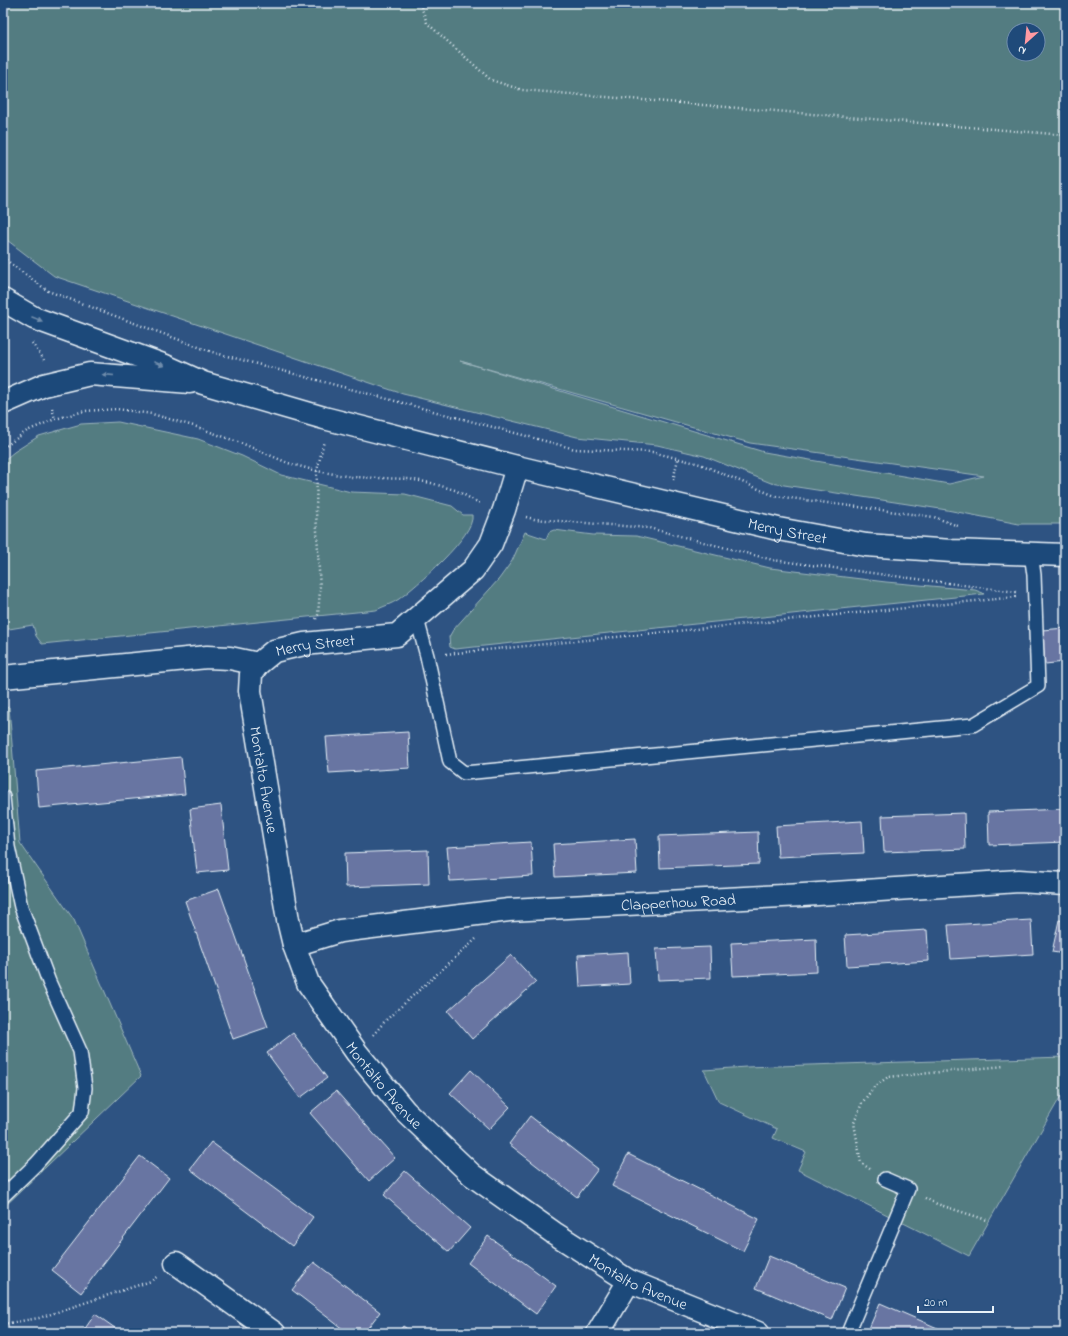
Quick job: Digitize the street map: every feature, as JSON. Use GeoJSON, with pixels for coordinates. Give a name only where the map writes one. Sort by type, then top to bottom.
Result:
{"type":"FeatureCollection","features":[{"type":"Feature","properties":{"kind":"street"},"geometry":{"type":"LineString","coordinates":[[3,300],[34,318],[163,365],[203,383]]}},
{"type":"Feature","properties":{"kind":"street"},"geometry":{"type":"LineString","coordinates":[[3,403],[44,385],[90,374],[203,383]]}},
{"type":"Feature","properties":{"kind":"street","name":"Merry Street"},"geometry":{"type":"LineString","coordinates":[[203,383],[330,420],[517,467],[778,529],[866,545],[952,551],[1065,554]]}},
{"type":"Feature","properties":{"kind":"street","name":"Merry Street"},"geometry":{"type":"LineString","coordinates":[[3,677],[207,657],[230,658],[258,664],[274,651],[304,644],[397,635],[473,570],[491,544],[504,510],[517,467]]}},
{"type":"Feature","properties":{"kind":"street","name":"Montalto Avenue"},"geometry":{"type":"LineString","coordinates":[[258,664],[252,674],[250,691],[288,920],[294,945],[308,983],[356,1053],[405,1110],[472,1175],[554,1233],[630,1281],[758,1333]]}},
{"type":"Feature","properties":{"kind":"street","name":"Clapperhow Road"},"geometry":{"type":"LineString","coordinates":[[294,945],[340,931],[509,910],[803,895],[1018,881],[1065,884]]}},
{"type":"Feature","properties":{"kind":"street"},"geometry":{"type":"LineString","coordinates":[[176,1262],[274,1333]]}},
{"type":"Feature","properties":{"kind":"street"},"geometry":{"type":"LineString","coordinates":[[598,1333],[630,1281]]}},
{"type":"Feature","properties":{"kind":"lane"},"geometry":{"type":"LineString","coordinates":[[417,618],[427,656],[450,762],[464,772],[973,726],[1038,686],[1031,553]]}},
{"type":"Feature","properties":{"kind":"lane"},"geometry":{"type":"LineString","coordinates":[[3,797],[8,847],[21,908],[49,982],[80,1052],[84,1088],[82,1112],[36,1164],[3,1196]]}},
{"type":"Feature","properties":{"kind":"lane"},"geometry":{"type":"LineString","coordinates":[[848,1333],[908,1189],[885,1179]]}},
{"type":"Feature","properties":{"kind":"path"},"geometry":{"type":"LineString","coordinates":[[420,3],[427,22],[491,80],[522,90],[1065,135]]}},
{"type":"Feature","properties":{"kind":"path"},"geometry":{"type":"LineString","coordinates":[[3,257],[48,291],[212,352],[575,449],[652,452],[700,464],[775,496],[934,517],[962,528]]}},
{"type":"Feature","properties":{"kind":"path"},"geometry":{"type":"LineString","coordinates":[[48,291],[34,318],[27,336],[44,358],[44,385],[55,419]]}},
{"type":"Feature","properties":{"kind":"path"},"geometry":{"type":"LineString","coordinates":[[304,644],[318,615],[320,590],[316,511],[317,471],[330,420]]}},
{"type":"Feature","properties":{"kind":"path"},"geometry":{"type":"LineString","coordinates":[[427,656],[1034,595]]}},
{"type":"Feature","properties":{"kind":"path"},"geometry":{"type":"LineString","coordinates":[[356,1053],[386,1020],[478,937]]}},
{"type":"Feature","properties":{"kind":"path"},"geometry":{"type":"LineString","coordinates":[[885,1179],[861,1163],[854,1123],[862,1103],[874,1087],[888,1077],[1005,1066]]}},
{"type":"Feature","properties":{"kind":"path"},"geometry":{"type":"LineString","coordinates":[[908,1189],[937,1204],[986,1220]]}},
{"type":"Feature","properties":{"kind":"path"},"geometry":{"type":"LineString","coordinates":[[3,1324],[39,1318],[151,1281],[176,1262]]}},
{"type":"Feature","properties":{"kind":"green space"},"geometry":{"type":"Polygon","coordinates":[[[3,3],[1065,3],[1065,524],[1019,524],[947,510],[771,483],[704,456],[657,445],[577,437],[403,394],[54,276],[3,237],[3,3]],[[460,361],[764,452],[949,484],[984,476],[750,443],[460,361]]]}},
{"type":"Feature","properties":{"kind":"green space"},"geometry":{"type":"Polygon","coordinates":[[[118,422],[198,439],[242,456],[281,475],[351,492],[405,494],[452,506],[463,515],[472,515],[471,524],[465,535],[455,547],[418,584],[391,604],[376,610],[42,644],[36,636],[33,625],[3,630],[3,461],[39,436],[81,424],[118,422]]]}},
{"type":"Feature","properties":{"kind":"green space"},"geometry":{"type":"Polygon","coordinates":[[[554,530],[593,535],[636,536],[770,568],[886,582],[975,590],[984,594],[455,649],[450,647],[449,637],[453,630],[499,579],[512,561],[525,532],[546,539],[549,532],[554,530]]]}},
{"type":"Feature","properties":{"kind":"green space"},"geometry":{"type":"Polygon","coordinates":[[[9,707],[20,843],[74,920],[141,1076],[3,1208],[3,709],[9,707]]]}},
{"type":"Feature","properties":{"kind":"green space"},"geometry":{"type":"Polygon","coordinates":[[[1065,1057],[1065,1089],[969,1256],[798,1170],[806,1152],[773,1138],[777,1129],[719,1102],[704,1070],[746,1067],[1065,1057]]]}},
{"type":"Feature","properties":{"kind":"building"},"geometry":{"type":"Polygon","coordinates":[[[1065,628],[1065,662],[1045,664],[1042,630],[1065,628]]]}},
{"type":"Feature","properties":{"kind":"building"},"geometry":{"type":"Polygon","coordinates":[[[408,732],[410,768],[329,773],[326,737],[408,732]]]}},
{"type":"Feature","properties":{"kind":"building"},"geometry":{"type":"Polygon","coordinates":[[[181,757],[185,794],[39,808],[36,771],[181,757]]]}},
{"type":"Feature","properties":{"kind":"building"},"geometry":{"type":"Polygon","coordinates":[[[221,805],[228,870],[197,873],[190,809],[221,805]]]}},
{"type":"Feature","properties":{"kind":"building"},"geometry":{"type":"Polygon","coordinates":[[[1065,809],[1065,842],[989,845],[988,812],[1065,809]]]}},
{"type":"Feature","properties":{"kind":"building"},"geometry":{"type":"Polygon","coordinates":[[[964,813],[965,849],[884,852],[882,816],[964,813]]]}},
{"type":"Feature","properties":{"kind":"building"},"geometry":{"type":"Polygon","coordinates":[[[862,821],[864,853],[778,857],[776,826],[862,821]]]}},
{"type":"Feature","properties":{"kind":"building"},"geometry":{"type":"Polygon","coordinates":[[[758,832],[759,864],[660,868],[659,836],[758,832]]]}},
{"type":"Feature","properties":{"kind":"building"},"geometry":{"type":"Polygon","coordinates":[[[635,839],[637,873],[555,877],[553,844],[635,839]]]}},
{"type":"Feature","properties":{"kind":"building"},"geometry":{"type":"Polygon","coordinates":[[[531,842],[533,876],[450,881],[447,847],[531,842]]]}},
{"type":"Feature","properties":{"kind":"building"},"geometry":{"type":"Polygon","coordinates":[[[428,850],[429,884],[346,887],[345,853],[428,850]]]}},
{"type":"Feature","properties":{"kind":"building"},"geometry":{"type":"Polygon","coordinates":[[[219,889],[268,1027],[233,1039],[185,901],[219,889]]]}},
{"type":"Feature","properties":{"kind":"building"},"geometry":{"type":"Polygon","coordinates":[[[1031,920],[1033,954],[951,959],[948,925],[1031,920]]]}},
{"type":"Feature","properties":{"kind":"building"},"geometry":{"type":"Polygon","coordinates":[[[1059,920],[1065,921],[1065,954],[1052,952],[1059,920]]]}},
{"type":"Feature","properties":{"kind":"building"},"geometry":{"type":"Polygon","coordinates":[[[927,930],[929,961],[847,966],[845,935],[927,930]]]}},
{"type":"Feature","properties":{"kind":"building"},"geometry":{"type":"Polygon","coordinates":[[[816,939],[817,972],[733,976],[731,943],[816,939]]]}},
{"type":"Feature","properties":{"kind":"building"},"geometry":{"type":"Polygon","coordinates":[[[710,947],[711,978],[658,980],[656,949],[710,947]]]}},
{"type":"Feature","properties":{"kind":"building"},"geometry":{"type":"Polygon","coordinates":[[[628,952],[630,984],[580,987],[578,955],[628,952]]]}},
{"type":"Feature","properties":{"kind":"building"},"geometry":{"type":"Polygon","coordinates":[[[511,955],[536,982],[472,1039],[448,1011],[511,955]]]}},
{"type":"Feature","properties":{"kind":"building"},"geometry":{"type":"Polygon","coordinates":[[[293,1033],[327,1078],[300,1098],[267,1053],[293,1033]]]}},
{"type":"Feature","properties":{"kind":"building"},"geometry":{"type":"Polygon","coordinates":[[[471,1070],[510,1107],[489,1129],[450,1093],[471,1070]]]}},
{"type":"Feature","properties":{"kind":"building"},"geometry":{"type":"Polygon","coordinates":[[[336,1091],[395,1158],[369,1181],[310,1113],[336,1091]]]}},
{"type":"Feature","properties":{"kind":"building"},"geometry":{"type":"Polygon","coordinates":[[[530,1116],[598,1169],[577,1197],[509,1144],[530,1116]]]}},
{"type":"Feature","properties":{"kind":"building"},"geometry":{"type":"Polygon","coordinates":[[[211,1142],[313,1217],[292,1246],[190,1169],[211,1142]]]}},
{"type":"Feature","properties":{"kind":"building"},"geometry":{"type":"Polygon","coordinates":[[[628,1154],[759,1219],[743,1251],[612,1186],[628,1154]]]}},
{"type":"Feature","properties":{"kind":"building"},"geometry":{"type":"Polygon","coordinates":[[[140,1156],[169,1178],[81,1293],[52,1270],[140,1156]]]}},
{"type":"Feature","properties":{"kind":"building"},"geometry":{"type":"Polygon","coordinates":[[[405,1171],[470,1228],[449,1252],[384,1195],[405,1171]]]}},
{"type":"Feature","properties":{"kind":"building"},"geometry":{"type":"Polygon","coordinates":[[[488,1236],[556,1286],[536,1314],[468,1263],[488,1236]]]}},
{"type":"Feature","properties":{"kind":"building"},"geometry":{"type":"Polygon","coordinates":[[[769,1256],[845,1288],[832,1320],[756,1288],[769,1256]]]}},
{"type":"Feature","properties":{"kind":"building"},"geometry":{"type":"Polygon","coordinates":[[[314,1262],[380,1312],[364,1333],[348,1333],[292,1290],[314,1262]]]}},
{"type":"Feature","properties":{"kind":"building"},"geometry":{"type":"Polygon","coordinates":[[[880,1303],[949,1333],[867,1333],[880,1303]]]}},
{"type":"Feature","properties":{"kind":"building"},"geometry":{"type":"Polygon","coordinates":[[[95,1314],[122,1333],[82,1333],[95,1314]]]}},
{"type":"Feature","properties":{"kind":"building"},"geometry":{"type":"Polygon","coordinates":[[[403,1326],[413,1333],[398,1333],[403,1326]]]}}]}
